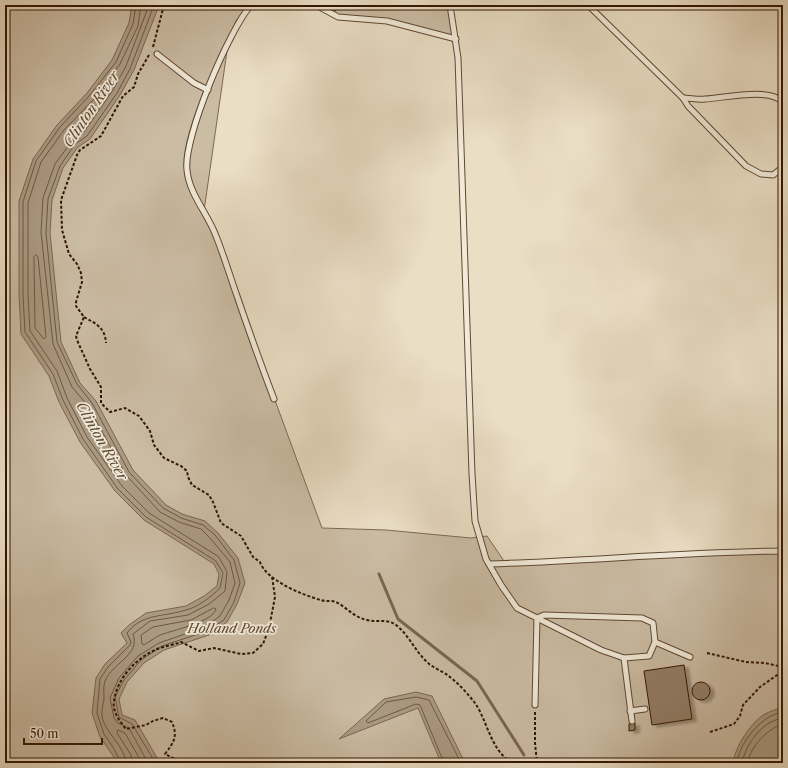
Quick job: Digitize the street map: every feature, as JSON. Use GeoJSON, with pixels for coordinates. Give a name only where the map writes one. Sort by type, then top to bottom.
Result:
{"type":"FeatureCollection","features":[{"type":"Feature","properties":{"kind":"lane"},"geometry":{"type":"LineString","coordinates":[[250,5],[233,31],[208,90],[189,144],[186,162],[187,172],[193,190],[216,234],[274,399]]}},
{"type":"Feature","properties":{"kind":"lane"},"geometry":{"type":"LineString","coordinates":[[316,5],[338,17],[387,21],[456,39]]}},
{"type":"Feature","properties":{"kind":"lane"},"geometry":{"type":"LineString","coordinates":[[450,5],[456,39],[462,150],[472,474],[475,521],[489,564],[517,608],[537,618],[601,650],[624,658],[649,656],[655,642],[653,623],[642,618],[544,614],[537,618]]}},
{"type":"Feature","properties":{"kind":"lane"},"geometry":{"type":"LineString","coordinates":[[588,5],[683,98],[688,106],[746,166],[761,174],[772,175],[782,168],[783,162]]}},
{"type":"Feature","properties":{"kind":"lane"},"geometry":{"type":"LineString","coordinates":[[157,54],[194,83],[208,90]]}},
{"type":"Feature","properties":{"kind":"lane"},"geometry":{"type":"LineString","coordinates":[[683,98],[703,100],[758,94],[772,96],[783,102]]}},
{"type":"Feature","properties":{"kind":"lane"},"geometry":{"type":"LineString","coordinates":[[489,564],[594,561],[635,556],[783,551]]}},
{"type":"Feature","properties":{"kind":"lane"},"geometry":{"type":"LineString","coordinates":[[535,705],[537,618]]}},
{"type":"Feature","properties":{"kind":"lane"},"geometry":{"type":"LineString","coordinates":[[655,642],[690,657]]}},
{"type":"Feature","properties":{"kind":"lane"},"geometry":{"type":"LineString","coordinates":[[624,658],[632,721]]}},
{"type":"Feature","properties":{"kind":"lane"},"geometry":{"type":"LineString","coordinates":[[630,711],[645,709]]}},
{"type":"Feature","properties":{"kind":"path"},"geometry":{"type":"LineString","coordinates":[[152,49],[164,5]]}},
{"type":"Feature","properties":{"kind":"path"},"geometry":{"type":"LineString","coordinates":[[106,343],[105,335],[101,328],[84,317],[76,306],[82,282],[81,273],[77,264],[69,254],[63,238],[62,200],[76,155],[80,150],[101,136],[123,96],[134,86],[138,74],[150,54]]}},
{"type":"Feature","properties":{"kind":"path"},"geometry":{"type":"LineString","coordinates":[[84,317],[76,336],[76,340],[90,369],[101,387],[101,403],[110,412],[125,408],[138,416],[150,431],[154,445],[164,458],[182,466],[187,471],[192,485],[209,495],[222,523],[241,536],[253,557],[260,562],[262,569],[266,573],[272,575],[277,582],[321,600],[336,602],[366,620],[389,621],[396,625],[405,633],[427,662],[450,677],[476,704],[500,753],[513,763]]}},
{"type":"Feature","properties":{"kind":"path"},"geometry":{"type":"LineString","coordinates":[[188,763],[186,760],[175,759],[165,754],[173,744],[176,733],[172,722],[163,718],[153,721],[146,726],[126,729],[118,720],[113,702],[121,679],[136,662],[154,650],[181,642],[198,651],[214,648],[241,654],[253,653],[263,644],[269,628],[275,597],[272,575]]}},
{"type":"Feature","properties":{"kind":"path"},"geometry":{"type":"LineString","coordinates":[[707,653],[746,662],[765,663],[783,667]]}},
{"type":"Feature","properties":{"kind":"path"},"geometry":{"type":"LineString","coordinates":[[710,732],[734,724],[740,716],[743,705],[760,687],[783,671]]}},
{"type":"Feature","properties":{"kind":"path"},"geometry":{"type":"LineString","coordinates":[[535,705],[535,743],[537,763]]}},
{"type":"Feature","properties":{"kind":"green space","name":"Holland Ponds"},"geometry":{"type":"Polygon","coordinates":[[[5,5],[142,5],[147,14],[157,11],[158,5],[248,5],[236,21],[229,37],[204,211],[322,528],[386,530],[471,538],[487,536],[504,561],[783,553],[783,763],[5,763],[5,5]]]}},
{"type":"Feature","properties":{"kind":"green space"},"geometry":{"type":"Polygon","coordinates":[[[319,5],[448,5],[454,36],[388,19],[339,15],[319,5]]]}},
{"type":"Feature","properties":{"kind":"water","name":"Clinton River"},"geometry":{"type":"Polygon","coordinates":[[[132,5],[158,5],[134,70],[120,95],[90,139],[78,147],[63,168],[52,200],[50,233],[61,342],[80,383],[96,401],[133,470],[166,505],[182,514],[205,521],[218,533],[238,558],[245,583],[237,604],[227,622],[209,635],[164,650],[144,663],[127,682],[119,699],[122,715],[135,720],[156,756],[157,763],[118,763],[100,737],[92,713],[96,678],[105,664],[127,643],[121,633],[129,625],[146,613],[186,606],[204,596],[217,586],[219,574],[214,564],[144,520],[115,491],[80,442],[59,402],[49,376],[21,334],[19,295],[19,201],[33,159],[57,125],[87,93],[112,60],[129,23],[132,5]]]}},
{"type":"Feature","properties":{"kind":"water"},"geometry":{"type":"Polygon","coordinates":[[[416,692],[432,696],[465,763],[441,763],[418,708],[339,739],[384,699],[416,692]]]}},
{"type":"Feature","properties":{"kind":"water"},"geometry":{"type":"Polygon","coordinates":[[[783,707],[783,763],[733,763],[740,743],[754,723],[765,714],[783,707]]]}},
{"type":"Feature","properties":{"kind":"building"},"geometry":{"type":"Polygon","coordinates":[[[684,665],[692,719],[652,725],[644,671],[684,665]]]}},
{"type":"Feature","properties":{"kind":"building"},"geometry":{"type":"Polygon","coordinates":[[[701,682],[707,685],[710,691],[707,697],[701,700],[695,697],[692,691],[695,685],[701,682]]]}},
{"type":"Feature","properties":{"kind":"building"},"geometry":{"type":"Polygon","coordinates":[[[635,723],[635,730],[629,731],[629,724],[635,723]]]}},
{"type":"Feature","properties":{"kind":"waterway"},"geometry":{"type":"LineString","coordinates":[[335,10],[337,5]]}},
{"type":"Feature","properties":{"kind":"waterway"},"geometry":{"type":"LineString","coordinates":[[379,574],[398,619],[477,681],[524,755]]}}]}
